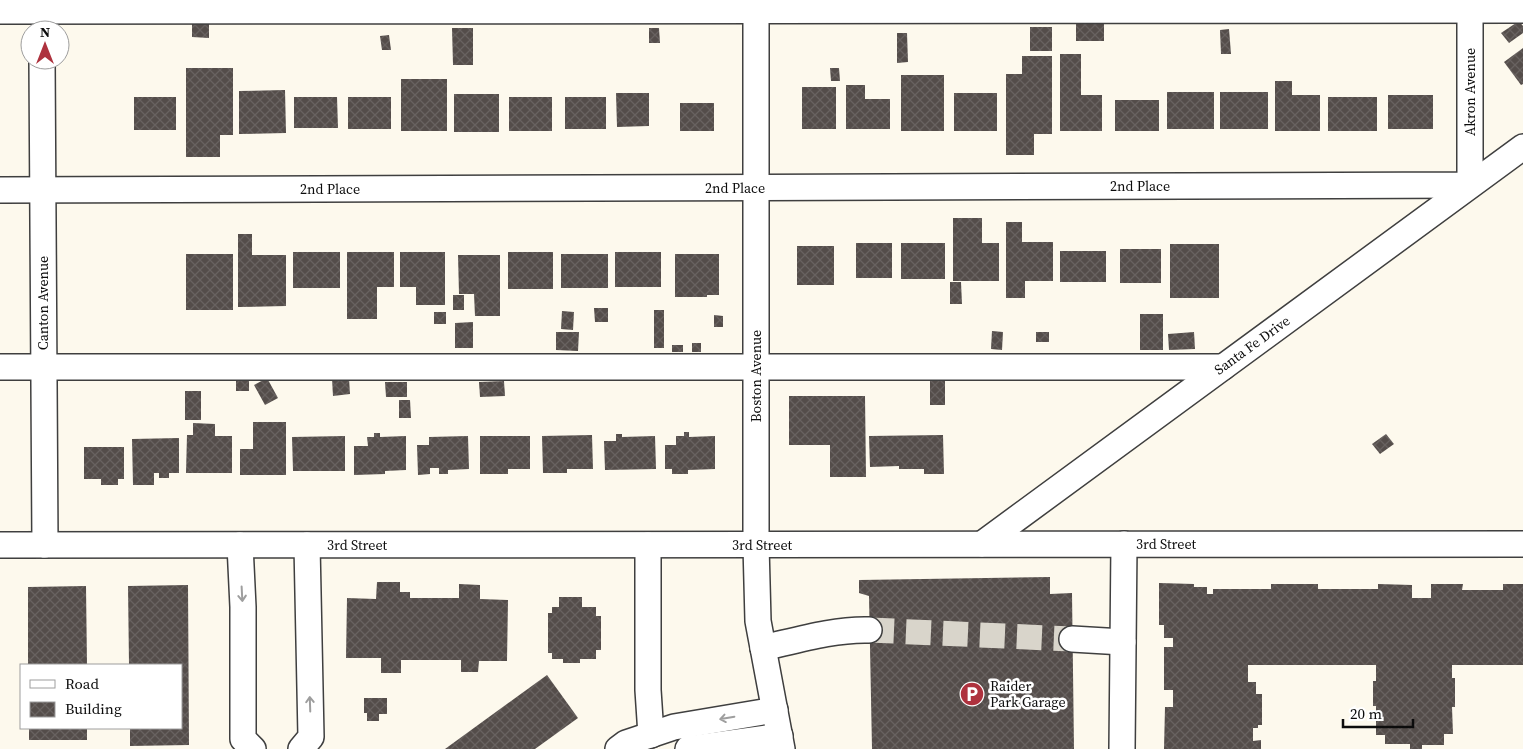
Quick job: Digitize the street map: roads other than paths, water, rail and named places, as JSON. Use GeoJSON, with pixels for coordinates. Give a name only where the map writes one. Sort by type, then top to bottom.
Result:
{"type":"FeatureCollection","features":[{"type":"Feature","properties":{"kind":"street"},"geometry":{"type":"LineString","coordinates":[[0,11],[42,14],[756,5],[1470,5],[1523,10]]}},
{"type":"Feature","properties":{"kind":"street","name":"Boston Avenue"},"geometry":{"type":"LineString","coordinates":[[756,5],[756,545],[758,621],[781,742]]}},
{"type":"Feature","properties":{"kind":"street","name":"Akron Avenue"},"geometry":{"type":"LineString","coordinates":[[1470,5],[1470,185]]}},
{"type":"Feature","properties":{"kind":"street","name":"Canton Avenue"},"geometry":{"type":"LineString","coordinates":[[42,70],[45,545]]}},
{"type":"Feature","properties":{"kind":"street","name":"Santa Fe Drive"},"geometry":{"type":"LineString","coordinates":[[982,544],[1523,147]]}},
{"type":"Feature","properties":{"kind":"street","name":"2nd Place"},"geometry":{"type":"LineString","coordinates":[[0,190],[1470,185]]}},
{"type":"Feature","properties":{"kind":"street"},"geometry":{"type":"LineString","coordinates":[[0,367],[1223,367]]}},
{"type":"Feature","properties":{"kind":"street"},"geometry":{"type":"LineString","coordinates":[[1122,749],[1124,544]]}},
{"type":"Feature","properties":{"kind":"street","name":"3rd Street"},"geometry":{"type":"LineString","coordinates":[[0,545],[1523,544]]}},
{"type":"Feature","properties":{"kind":"street"},"geometry":{"type":"LineString","coordinates":[[240,545],[243,607],[243,739],[254,749]]}},
{"type":"Feature","properties":{"kind":"street"},"geometry":{"type":"LineString","coordinates":[[301,749],[311,736],[307,545]]}},
{"type":"Feature","properties":{"kind":"street"},"geometry":{"type":"LineString","coordinates":[[648,545],[648,690],[650,735]]}},
{"type":"Feature","properties":{"kind":"street"},"geometry":{"type":"LineString","coordinates":[[763,648],[834,632],[853,629],[870,630]]}},
{"type":"Feature","properties":{"kind":"street"},"geometry":{"type":"LineString","coordinates":[[1072,639],[1123,642]]}},
{"type":"Feature","properties":{"kind":"street"},"geometry":{"type":"LineString","coordinates":[[625,747],[650,735],[674,727],[775,710]]}},
{"type":"Feature","properties":{"kind":"street"},"geometry":{"type":"LineString","coordinates":[[688,749],[781,742]]}},
{"type":"Feature","properties":{"kind":"tunnel"},"geometry":{"type":"LineString","coordinates":[[869,630],[1072,639]]}},
{"type":"Feature","properties":{"kind":"place","name":"Raider Park Garage"},"geometry":{"type":"Point","coordinates":[972,694]}}]}
